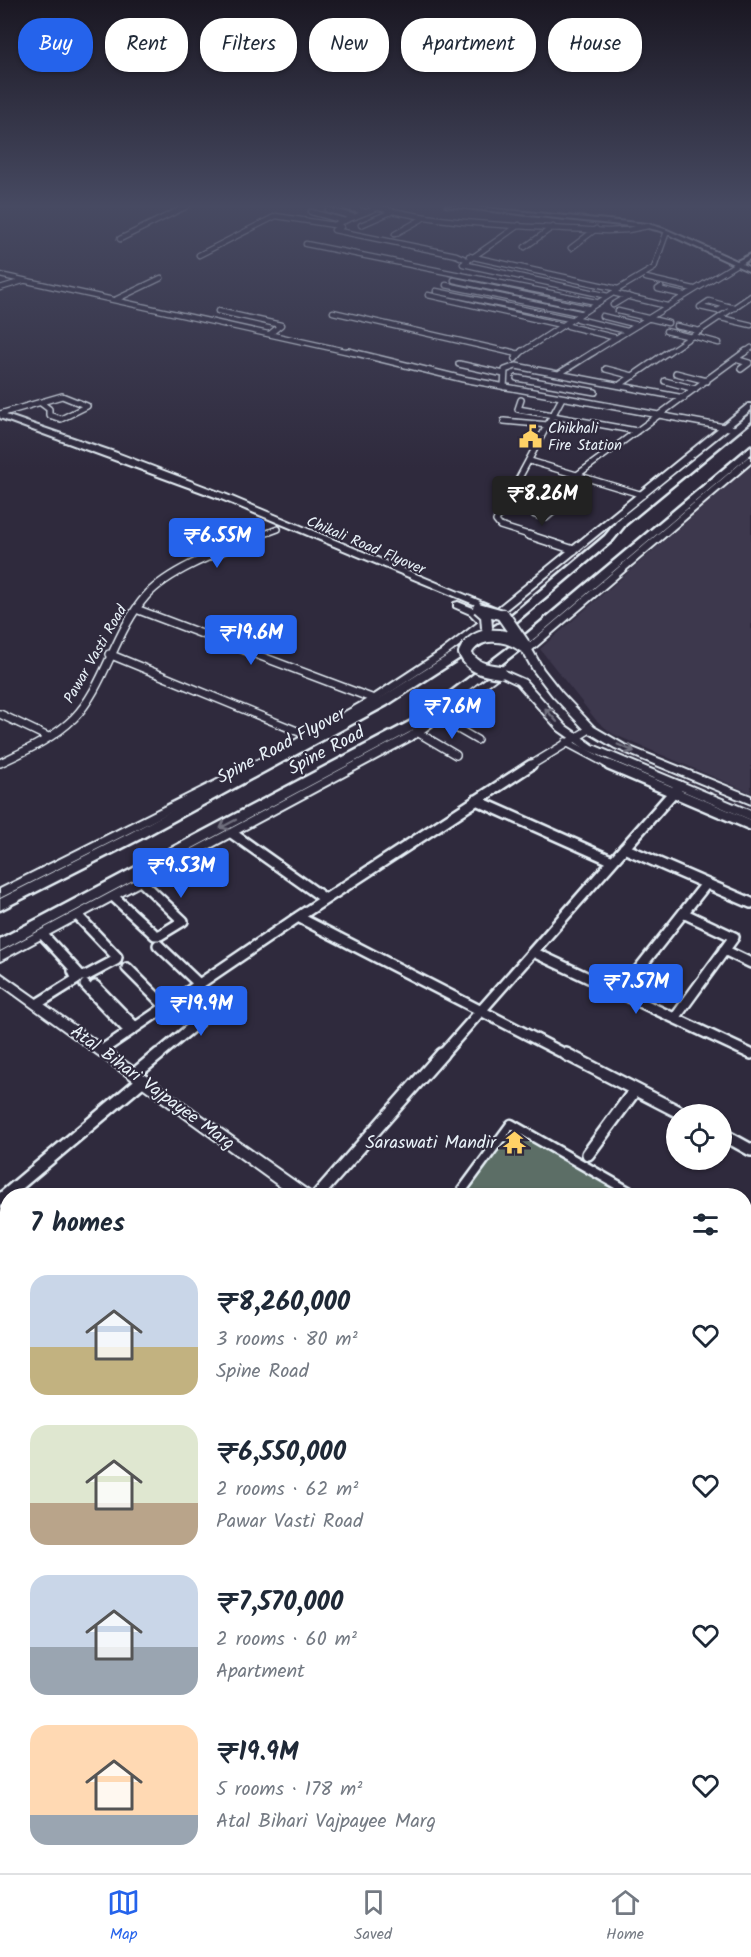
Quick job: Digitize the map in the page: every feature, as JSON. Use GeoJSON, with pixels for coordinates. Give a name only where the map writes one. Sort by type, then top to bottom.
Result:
{"type":"FeatureCollection","features":[{"type":"Feature","properties":{"kind":"main road"},"geometry":{"type":"LineString","coordinates":[[0,416],[224,497],[501,612],[538,670],[590,729],[619,746],[751,800]]}},
{"type":"Feature","properties":{"kind":"main road","name":"Spine Road"},"geometry":{"type":"LineString","coordinates":[[0,904],[105,851],[378,701],[513,619],[609,538],[622,522],[730,428],[751,416]]}},
{"type":"Feature","properties":{"kind":"main road","name":"Spine Road"},"geometry":{"type":"LineString","coordinates":[[0,946],[419,722],[532,635],[751,449]]}},
{"type":"Feature","properties":{"kind":"main road"},"geometry":{"type":"LineString","coordinates":[[114,458],[474,612],[485,625]]}},
{"type":"Feature","properties":{"kind":"main road","name":"Chikali Road Flyover"},"geometry":{"type":"LineString","coordinates":[[114,458],[219,499],[478,608],[501,612]]}},
{"type":"Feature","properties":{"kind":"main road","name":"Spine Road Flyover"},"geometry":{"type":"LineString","coordinates":[[468,648],[485,625],[622,522]]}},
{"type":"Feature","properties":{"kind":"main road"},"geometry":{"type":"LineString","coordinates":[[478,608],[486,615],[485,625]]}},
{"type":"Feature","properties":{"kind":"main road","name":"Spine Road Flyover"},"geometry":{"type":"LineString","coordinates":[[105,851],[142,841],[390,706],[486,637],[497,636],[525,647]]}},
{"type":"Feature","properties":{"kind":"main road"},"geometry":{"type":"LineString","coordinates":[[468,648],[468,660],[474,665],[500,672],[521,682],[570,740],[676,789],[751,816]]}},
{"type":"Feature","properties":{"kind":"street"},"geometry":{"type":"LineString","coordinates":[[87,293],[504,387],[730,428]]}},
{"type":"Feature","properties":{"kind":"street"},"geometry":{"type":"LineString","coordinates":[[117,300],[130,293]]}},
{"type":"Feature","properties":{"kind":"street"},"geometry":{"type":"LineString","coordinates":[[448,293],[570,319]]}},
{"type":"Feature","properties":{"kind":"street"},"geometry":{"type":"LineString","coordinates":[[482,293],[578,316],[627,332]]}},
{"type":"Feature","properties":{"kind":"street"},"geometry":{"type":"LineString","coordinates":[[518,293],[587,308]]}},
{"type":"Feature","properties":{"kind":"street"},"geometry":{"type":"LineString","coordinates":[[553,293],[596,302]]}},
{"type":"Feature","properties":{"kind":"street"},"geometry":{"type":"LineString","coordinates":[[674,293],[683,296]]}},
{"type":"Feature","properties":{"kind":"street"},"geometry":{"type":"LineString","coordinates":[[560,373],[687,293]]}},
{"type":"Feature","properties":{"kind":"street"},"geometry":{"type":"LineString","coordinates":[[511,367],[518,354],[610,294],[667,306]]}},
{"type":"Feature","properties":{"kind":"street"},"geometry":{"type":"LineString","coordinates":[[670,294],[683,296]]}},
{"type":"Feature","properties":{"kind":"street"},"geometry":{"type":"LineString","coordinates":[[428,295],[561,325]]}},
{"type":"Feature","properties":{"kind":"street"},"geometry":{"type":"LineString","coordinates":[[613,305],[628,296]]}},
{"type":"Feature","properties":{"kind":"street"},"geometry":{"type":"LineString","coordinates":[[621,384],[751,296]]}},
{"type":"Feature","properties":{"kind":"street"},"geometry":{"type":"LineString","coordinates":[[727,306],[735,308]]}},
{"type":"Feature","properties":{"kind":"street"},"geometry":{"type":"LineString","coordinates":[[624,308],[668,323]]}},
{"type":"Feature","properties":{"kind":"street"},"geometry":{"type":"LineString","coordinates":[[218,311],[281,324],[271,333]]}},
{"type":"Feature","properties":{"kind":"street"},"geometry":{"type":"LineString","coordinates":[[618,311],[650,317]]}},
{"type":"Feature","properties":{"kind":"street"},"geometry":{"type":"LineString","coordinates":[[333,312],[518,354]]}},
{"type":"Feature","properties":{"kind":"street"},"geometry":{"type":"LineString","coordinates":[[602,316],[638,325]]}},
{"type":"Feature","properties":{"kind":"street"},"geometry":{"type":"LineString","coordinates":[[721,318],[751,325]]}},
{"type":"Feature","properties":{"kind":"street"},"geometry":{"type":"LineString","coordinates":[[568,326],[617,338]]}},
{"type":"Feature","properties":{"kind":"street"},"geometry":{"type":"LineString","coordinates":[[676,326],[700,331]]}},
{"type":"Feature","properties":{"kind":"street"},"geometry":{"type":"LineString","coordinates":[[666,331],[719,343]]}},
{"type":"Feature","properties":{"kind":"street"},"geometry":{"type":"LineString","coordinates":[[578,475],[751,348]]}},
{"type":"Feature","properties":{"kind":"street"},"geometry":{"type":"LineString","coordinates":[[738,358],[751,359]]}},
{"type":"Feature","properties":{"kind":"street"},"geometry":{"type":"LineString","coordinates":[[738,358],[749,363],[741,369]]}},
{"type":"Feature","properties":{"kind":"street"},"geometry":{"type":"LineString","coordinates":[[459,364],[504,374]]}},
{"type":"Feature","properties":{"kind":"street"},"geometry":{"type":"LineString","coordinates":[[504,387],[505,370],[511,367],[560,373],[684,398]]}},
{"type":"Feature","properties":{"kind":"street"},"geometry":{"type":"LineString","coordinates":[[606,369],[633,376]]}},
{"type":"Feature","properties":{"kind":"street"},"geometry":{"type":"LineString","coordinates":[[676,373],[707,381]]}},
{"type":"Feature","properties":{"kind":"street"},"geometry":{"type":"LineString","coordinates":[[517,378],[595,392]]}},
{"type":"Feature","properties":{"kind":"street"},"geometry":{"type":"LineString","coordinates":[[664,381],[695,389]]}},
{"type":"Feature","properties":{"kind":"street"},"geometry":{"type":"LineString","coordinates":[[565,386],[553,416],[496,521],[500,526],[574,550]]}},
{"type":"Feature","properties":{"kind":"street"},"geometry":{"type":"LineString","coordinates":[[0,416],[20,405],[41,403],[65,396],[87,406],[61,419],[48,414],[49,409],[41,403]]}},
{"type":"Feature","properties":{"kind":"street"},"geometry":{"type":"LineString","coordinates":[[520,400],[518,409],[637,431]]}},
{"type":"Feature","properties":{"kind":"street","name":"Spine Road"},"geometry":{"type":"LineString","coordinates":[[501,612],[574,550],[730,428],[751,406]]}},
{"type":"Feature","properties":{"kind":"street"},"geometry":{"type":"LineString","coordinates":[[504,421],[548,425]]}},
{"type":"Feature","properties":{"kind":"street"},"geometry":{"type":"LineString","coordinates":[[525,647],[751,459]]}},
{"type":"Feature","properties":{"kind":"street"},"geometry":{"type":"LineString","coordinates":[[530,461],[643,495]]}},
{"type":"Feature","properties":{"kind":"street"},"geometry":{"type":"LineString","coordinates":[[519,481],[546,488],[572,496],[546,518],[535,515],[546,488]]}},
{"type":"Feature","properties":{"kind":"street","name":"Pawar Vasti Road"},"geometry":{"type":"LineString","coordinates":[[0,763],[48,737],[79,712],[122,630],[148,593],[172,577],[278,529]]}},
{"type":"Feature","properties":{"kind":"street"},"geometry":{"type":"LineString","coordinates":[[136,609],[378,701]]}},
{"type":"Feature","properties":{"kind":"street","name":"Spine Road"},"geometry":{"type":"LineString","coordinates":[[0,894],[378,701],[485,625]]}},
{"type":"Feature","properties":{"kind":"street"},"geometry":{"type":"LineString","coordinates":[[109,654],[309,736]]}},
{"type":"Feature","properties":{"kind":"street","name":"Spine Road"},"geometry":{"type":"LineString","coordinates":[[0,957],[233,834],[417,732],[440,718],[500,672]]}},
{"type":"Feature","properties":{"kind":"street"},"geometry":{"type":"LineString","coordinates":[[0,714],[48,737]]}},
{"type":"Feature","properties":{"kind":"street"},"geometry":{"type":"LineString","coordinates":[[440,718],[477,740]]}},
{"type":"Feature","properties":{"kind":"street"},"geometry":{"type":"LineString","coordinates":[[102,1050],[325,899],[590,729]]}},
{"type":"Feature","properties":{"kind":"street"},"geometry":{"type":"LineString","coordinates":[[417,732],[456,755]]}},
{"type":"Feature","properties":{"kind":"street"},"geometry":{"type":"LineString","coordinates":[[324,1188],[676,789],[751,825]]}},
{"type":"Feature","properties":{"kind":"street"},"geometry":{"type":"LineString","coordinates":[[476,800],[613,861]]}},
{"type":"Feature","properties":{"kind":"street"},"geometry":{"type":"LineString","coordinates":[[233,834],[325,899]]}},
{"type":"Feature","properties":{"kind":"street"},"geometry":{"type":"LineString","coordinates":[[624,848],[751,903]]}},
{"type":"Feature","properties":{"kind":"street"},"geometry":{"type":"LineString","coordinates":[[114,897],[155,935],[181,923],[183,921],[181,917],[142,882]]}},
{"type":"Feature","properties":{"kind":"street"},"geometry":{"type":"LineString","coordinates":[[620,993],[706,884]]}},
{"type":"Feature","properties":{"kind":"street"},"geometry":{"type":"LineString","coordinates":[[675,1018],[734,937],[683,913]]}},
{"type":"Feature","properties":{"kind":"street"},"geometry":{"type":"LineString","coordinates":[[41,936],[84,976],[116,960],[117,957],[78,916]]}},
{"type":"Feature","properties":{"kind":"street"},"geometry":{"type":"LineString","coordinates":[[298,917],[666,1106]]}},
{"type":"Feature","properties":{"kind":"street"},"geometry":{"type":"LineString","coordinates":[[37,1004],[75,981],[77,977],[41,936]]}},
{"type":"Feature","properties":{"kind":"street"},"geometry":{"type":"LineString","coordinates":[[158,945],[199,984]]}},
{"type":"Feature","properties":{"kind":"street"},"geometry":{"type":"LineString","coordinates":[[724,950],[751,963]]}},
{"type":"Feature","properties":{"kind":"street"},"geometry":{"type":"LineString","coordinates":[[532,952],[751,1054]]}},
{"type":"Feature","properties":{"kind":"street"},"geometry":{"type":"LineString","coordinates":[[127,968],[166,1006]]}},
{"type":"Feature","properties":{"kind":"street","name":"Atal Bihari Vajpayee Marg"},"geometry":{"type":"LineString","coordinates":[[0,978],[294,1188]]}},
{"type":"Feature","properties":{"kind":"street"},"geometry":{"type":"LineString","coordinates":[[90,986],[132,1029]]}},
{"type":"Feature","properties":{"kind":"street"},"geometry":{"type":"LineString","coordinates":[[14,1188],[204,1017],[205,1012],[182,996]]}},
{"type":"Feature","properties":{"kind":"street"},"geometry":{"type":"LineString","coordinates":[[588,1154],[635,1090]]}},
{"type":"Feature","properties":{"kind":"street"},"geometry":{"type":"LineString","coordinates":[[464,1188],[511,1124],[623,1188]]}},
{"type":"Feature","properties":{"kind":"street"},"geometry":{"type":"LineString","coordinates":[[732,1140],[751,1150]]}},
{"type":"Feature","properties":{"kind":"shaded area"},"geometry":{"type":"Polygon","coordinates":[[[751,465],[751,793],[613,734],[596,720],[540,649],[751,465]]]}},
{"type":"Feature","properties":{"kind":"green space"},"geometry":{"type":"Polygon","coordinates":[[[511,1124],[623,1188],[464,1188],[511,1124]]]}},
{"type":"Feature","properties":{"kind":"place","name":"Chikhali Fire Station"},"geometry":{"type":"Point","coordinates":[530,437]}},
{"type":"Feature","properties":{"kind":"place","name":"Saraswati Mandir"},"geometry":{"type":"Point","coordinates":[514,1142]}}]}
